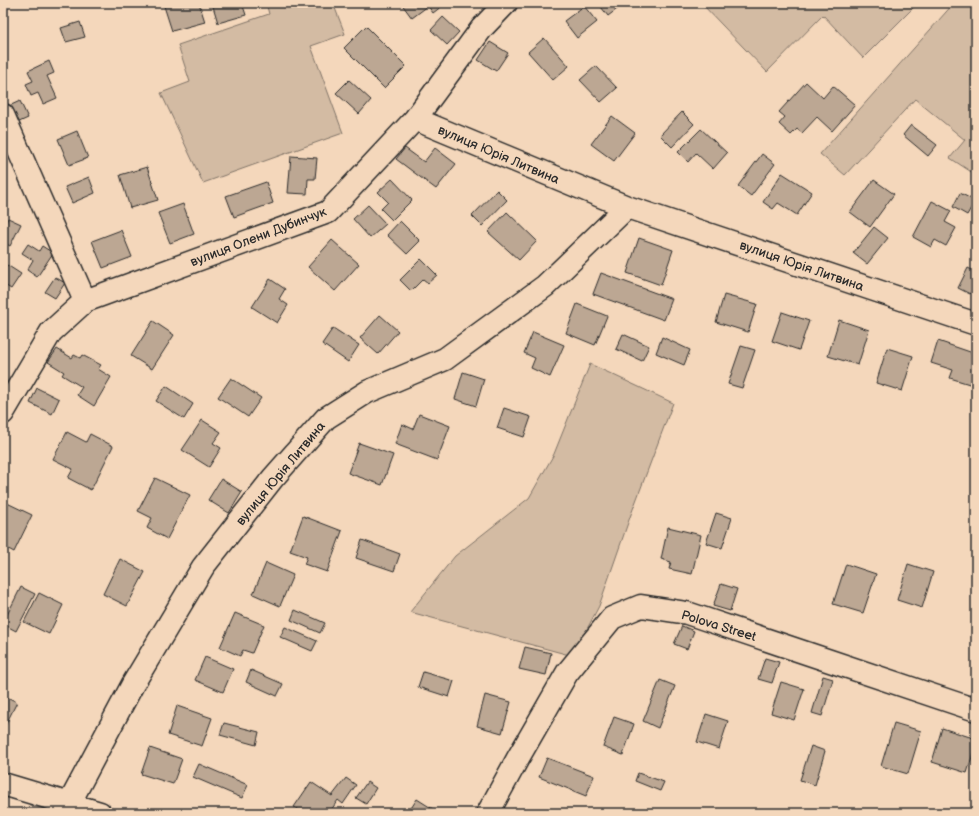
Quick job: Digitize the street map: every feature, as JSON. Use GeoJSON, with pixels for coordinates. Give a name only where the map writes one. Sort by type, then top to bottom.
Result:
{"type":"FeatureCollection","features":[{"type":"Feature","properties":{"kind":"street","name":"вулиця Олени Дубинчук"},"geometry":{"type":"LineString","coordinates":[[3,414],[51,332],[85,301],[328,212],[416,119],[482,28],[506,3]]}},
{"type":"Feature","properties":{"kind":"street"},"geometry":{"type":"LineString","coordinates":[[3,115],[85,301]]}},
{"type":"Feature","properties":{"kind":"street","name":"вулиця Юрія Литвина"},"geometry":{"type":"LineString","coordinates":[[416,119],[627,207],[976,324]]}},
{"type":"Feature","properties":{"kind":"street","name":"вулиця Юрія Литвина"},"geometry":{"type":"LineString","coordinates":[[69,804],[133,684],[203,567],[273,478],[326,418],[367,392],[445,359],[544,286],[627,207]]}},
{"type":"Feature","properties":{"kind":"street","name":"Polova Street"},"geometry":{"type":"LineString","coordinates":[[488,813],[567,673],[612,618],[641,606],[688,613],[976,710]]}},
{"type":"Feature","properties":{"kind":"street"},"geometry":{"type":"LineString","coordinates":[[3,784],[100,813]]}},
{"type":"Feature","properties":{"kind":"shaded area"},"geometry":{"type":"Polygon","coordinates":[[[266,3],[333,3],[345,34],[311,46],[343,133],[203,183],[161,93],[190,82],[178,45],[269,14],[266,3]]]}},
{"type":"Feature","properties":{"kind":"shaded area"},"geometry":{"type":"Polygon","coordinates":[[[701,3],[918,3],[863,58],[823,15],[767,72],[701,3]]]}},
{"type":"Feature","properties":{"kind":"shaded area"},"geometry":{"type":"Polygon","coordinates":[[[954,3],[976,3],[976,175],[950,158],[965,140],[915,99],[845,175],[820,154],[954,3]]]}},
{"type":"Feature","properties":{"kind":"shaded area"},"geometry":{"type":"Polygon","coordinates":[[[590,364],[673,403],[630,517],[599,606],[573,656],[410,612],[455,556],[529,498],[554,454],[590,364]]]}},
{"type":"Feature","properties":{"kind":"building"},"geometry":{"type":"Polygon","coordinates":[[[163,3],[199,3],[205,22],[172,31],[163,3]]]}},
{"type":"Feature","properties":{"kind":"building"},"geometry":{"type":"Polygon","coordinates":[[[212,3],[242,3],[246,15],[218,23],[212,3]]]}},
{"type":"Feature","properties":{"kind":"building"},"geometry":{"type":"Polygon","coordinates":[[[401,3],[446,3],[433,13],[428,6],[412,18],[401,3]]]}},
{"type":"Feature","properties":{"kind":"building"},"geometry":{"type":"Polygon","coordinates":[[[598,3],[625,3],[608,16],[598,3]]]}},
{"type":"Feature","properties":{"kind":"building"},"geometry":{"type":"Polygon","coordinates":[[[584,6],[597,22],[577,38],[564,21],[584,6]]]}},
{"type":"Feature","properties":{"kind":"building"},"geometry":{"type":"Polygon","coordinates":[[[443,17],[459,32],[447,45],[431,30],[443,17]]]}},
{"type":"Feature","properties":{"kind":"building"},"geometry":{"type":"Polygon","coordinates":[[[80,22],[85,37],[66,42],[61,28],[80,22]]]}},
{"type":"Feature","properties":{"kind":"building"},"geometry":{"type":"Polygon","coordinates":[[[366,26],[406,66],[384,88],[344,48],[366,26]]]}},
{"type":"Feature","properties":{"kind":"building"},"geometry":{"type":"Polygon","coordinates":[[[544,38],[569,66],[553,80],[528,52],[544,38]]]}},
{"type":"Feature","properties":{"kind":"building"},"geometry":{"type":"Polygon","coordinates":[[[490,42],[508,53],[496,71],[478,60],[490,42]]]}},
{"type":"Feature","properties":{"kind":"building"},"geometry":{"type":"Polygon","coordinates":[[[49,61],[54,73],[47,76],[57,98],[43,104],[38,93],[31,96],[26,84],[33,81],[28,71],[49,61]]]}},
{"type":"Feature","properties":{"kind":"building"},"geometry":{"type":"Polygon","coordinates":[[[596,66],[617,88],[601,102],[580,80],[596,66]]]}},
{"type":"Feature","properties":{"kind":"building"},"geometry":{"type":"Polygon","coordinates":[[[349,80],[371,100],[359,114],[336,93],[349,80]]]}},
{"type":"Feature","properties":{"kind":"building"},"geometry":{"type":"Polygon","coordinates":[[[806,82],[823,98],[833,86],[855,105],[832,131],[817,117],[802,133],[797,129],[791,135],[779,124],[785,117],[779,112],[806,82]]]}},
{"type":"Feature","properties":{"kind":"building"},"geometry":{"type":"Polygon","coordinates":[[[20,101],[28,118],[17,123],[9,106],[20,101]]]}},
{"type":"Feature","properties":{"kind":"building"},"geometry":{"type":"Polygon","coordinates":[[[682,112],[694,124],[672,147],[660,135],[682,112]]]}},
{"type":"Feature","properties":{"kind":"building"},"geometry":{"type":"Polygon","coordinates":[[[612,116],[635,133],[614,161],[591,144],[612,116]]]}},
{"type":"Feature","properties":{"kind":"building"},"geometry":{"type":"Polygon","coordinates":[[[911,125],[937,145],[928,156],[903,135],[911,125]]]}},
{"type":"Feature","properties":{"kind":"building"},"geometry":{"type":"Polygon","coordinates":[[[701,129],[727,153],[713,169],[696,153],[688,162],[678,152],[701,129]]]}},
{"type":"Feature","properties":{"kind":"building"},"geometry":{"type":"Polygon","coordinates":[[[77,131],[88,158],[69,165],[58,139],[77,131]]]}},
{"type":"Feature","properties":{"kind":"building"},"geometry":{"type":"Polygon","coordinates":[[[405,148],[424,162],[435,148],[456,164],[436,189],[396,159],[405,148]]]}},
{"type":"Feature","properties":{"kind":"building"},"geometry":{"type":"Polygon","coordinates":[[[762,154],[775,164],[751,196],[738,186],[762,154]]]}},
{"type":"Feature","properties":{"kind":"building"},"geometry":{"type":"Polygon","coordinates":[[[291,156],[317,158],[315,179],[308,179],[307,194],[288,193],[291,156]]]}},
{"type":"Feature","properties":{"kind":"building"},"geometry":{"type":"Polygon","coordinates":[[[147,167],[158,200],[130,208],[120,175],[147,167]]]}},
{"type":"Feature","properties":{"kind":"building"},"geometry":{"type":"Polygon","coordinates":[[[782,173],[812,192],[797,215],[778,203],[773,209],[763,202],[782,173]]]}},
{"type":"Feature","properties":{"kind":"building"},"geometry":{"type":"Polygon","coordinates":[[[89,177],[95,193],[72,203],[65,187],[89,177]]]}},
{"type":"Feature","properties":{"kind":"building"},"geometry":{"type":"Polygon","coordinates":[[[392,179],[412,200],[392,220],[381,209],[388,202],[378,192],[392,179]]]}},
{"type":"Feature","properties":{"kind":"building"},"geometry":{"type":"Polygon","coordinates":[[[874,180],[894,194],[870,227],[850,212],[874,180]]]}},
{"type":"Feature","properties":{"kind":"building"},"geometry":{"type":"Polygon","coordinates":[[[266,182],[273,203],[234,217],[226,196],[266,182]]]}},
{"type":"Feature","properties":{"kind":"building"},"geometry":{"type":"Polygon","coordinates":[[[497,190],[507,200],[482,226],[472,216],[497,190]]]}},
{"type":"Feature","properties":{"kind":"building"},"geometry":{"type":"Polygon","coordinates":[[[960,193],[975,201],[967,215],[953,207],[960,193]]]}},
{"type":"Feature","properties":{"kind":"building"},"geometry":{"type":"Polygon","coordinates":[[[932,201],[951,211],[945,222],[956,228],[946,246],[935,240],[931,247],[913,237],[932,201]]]}},
{"type":"Feature","properties":{"kind":"building"},"geometry":{"type":"Polygon","coordinates":[[[183,204],[194,234],[170,243],[158,213],[183,204]]]}},
{"type":"Feature","properties":{"kind":"building"},"geometry":{"type":"Polygon","coordinates":[[[368,205],[386,224],[370,238],[353,219],[368,205]]]}},
{"type":"Feature","properties":{"kind":"building"},"geometry":{"type":"Polygon","coordinates":[[[507,212],[537,241],[519,260],[488,232],[507,212]]]}},
{"type":"Feature","properties":{"kind":"building"},"geometry":{"type":"Polygon","coordinates":[[[8,218],[21,224],[10,246],[3,242],[3,228],[8,218]]]}},
{"type":"Feature","properties":{"kind":"building"},"geometry":{"type":"Polygon","coordinates":[[[400,221],[420,241],[407,254],[387,235],[400,221]]]}},
{"type":"Feature","properties":{"kind":"building"},"geometry":{"type":"Polygon","coordinates":[[[874,227],[888,238],[867,264],[853,253],[874,227]]]}},
{"type":"Feature","properties":{"kind":"building"},"geometry":{"type":"Polygon","coordinates":[[[121,230],[132,257],[103,268],[92,241],[121,230]]]}},
{"type":"Feature","properties":{"kind":"building"},"geometry":{"type":"Polygon","coordinates":[[[639,238],[673,250],[661,285],[627,273],[639,238]]]}},
{"type":"Feature","properties":{"kind":"building"},"geometry":{"type":"Polygon","coordinates":[[[332,240],[359,264],[335,291],[308,267],[332,240]]]}},
{"type":"Feature","properties":{"kind":"building"},"geometry":{"type":"Polygon","coordinates":[[[28,244],[39,251],[42,246],[53,253],[37,277],[27,270],[33,260],[22,253],[28,244]]]}},
{"type":"Feature","properties":{"kind":"building"},"geometry":{"type":"Polygon","coordinates":[[[421,259],[437,275],[428,283],[423,279],[411,291],[400,280],[421,259]]]}},
{"type":"Feature","properties":{"kind":"building"},"geometry":{"type":"Polygon","coordinates":[[[7,265],[21,274],[11,289],[3,284],[3,271],[7,265]]]}},
{"type":"Feature","properties":{"kind":"building"},"geometry":{"type":"Polygon","coordinates":[[[968,268],[976,272],[976,282],[970,294],[958,288],[968,268]]]}},
{"type":"Feature","properties":{"kind":"building"},"geometry":{"type":"Polygon","coordinates":[[[601,273],[672,299],[664,320],[593,294],[601,273]]]}},
{"type":"Feature","properties":{"kind":"building"},"geometry":{"type":"Polygon","coordinates":[[[55,277],[65,283],[55,298],[45,292],[55,277]]]}},
{"type":"Feature","properties":{"kind":"building"},"geometry":{"type":"Polygon","coordinates":[[[270,279],[285,289],[279,299],[288,305],[277,323],[252,307],[270,279]]]}},
{"type":"Feature","properties":{"kind":"building"},"geometry":{"type":"Polygon","coordinates":[[[724,295],[757,304],[748,332],[716,322],[724,295]]]}},
{"type":"Feature","properties":{"kind":"building"},"geometry":{"type":"Polygon","coordinates":[[[577,304],[607,316],[595,345],[566,333],[577,304]]]}},
{"type":"Feature","properties":{"kind":"building"},"geometry":{"type":"Polygon","coordinates":[[[782,312],[809,321],[799,350],[772,341],[782,312]]]}},
{"type":"Feature","properties":{"kind":"building"},"geometry":{"type":"Polygon","coordinates":[[[380,315],[398,331],[378,354],[360,338],[380,315]]]}},
{"type":"Feature","properties":{"kind":"building"},"geometry":{"type":"Polygon","coordinates":[[[839,320],[869,330],[858,365],[828,356],[839,320]]]}},
{"type":"Feature","properties":{"kind":"building"},"geometry":{"type":"Polygon","coordinates":[[[153,321],[174,335],[152,369],[131,356],[153,321]]]}},
{"type":"Feature","properties":{"kind":"building"},"geometry":{"type":"Polygon","coordinates":[[[333,328],[359,345],[348,362],[322,344],[333,328]]]}},
{"type":"Feature","properties":{"kind":"building"},"geometry":{"type":"Polygon","coordinates":[[[533,332],[564,345],[550,377],[531,368],[535,358],[524,353],[533,332]]]}},
{"type":"Feature","properties":{"kind":"building"},"geometry":{"type":"Polygon","coordinates":[[[623,334],[649,346],[642,361],[616,349],[623,334]]]}},
{"type":"Feature","properties":{"kind":"building"},"geometry":{"type":"Polygon","coordinates":[[[662,337],[690,350],[684,365],[656,353],[662,337]]]}},
{"type":"Feature","properties":{"kind":"building"},"geometry":{"type":"Polygon","coordinates":[[[938,341],[976,354],[976,386],[950,378],[953,370],[931,363],[938,341]]]}},
{"type":"Feature","properties":{"kind":"building"},"geometry":{"type":"Polygon","coordinates":[[[741,346],[755,350],[742,388],[728,384],[741,346]]]}},
{"type":"Feature","properties":{"kind":"building"},"geometry":{"type":"Polygon","coordinates":[[[887,348],[913,356],[902,391],[876,383],[887,348]]]}},
{"type":"Feature","properties":{"kind":"building"},"geometry":{"type":"Polygon","coordinates":[[[57,349],[72,358],[74,355],[80,358],[82,355],[101,365],[98,369],[111,377],[94,406],[77,395],[82,387],[62,375],[64,372],[48,362],[57,349]]]}},
{"type":"Feature","properties":{"kind":"building"},"geometry":{"type":"Polygon","coordinates":[[[463,372],[484,379],[476,406],[455,399],[463,372]]]}},
{"type":"Feature","properties":{"kind":"building"},"geometry":{"type":"Polygon","coordinates":[[[231,378],[261,398],[248,417],[218,397],[231,378]]]}},
{"type":"Feature","properties":{"kind":"building"},"geometry":{"type":"Polygon","coordinates":[[[166,386],[193,404],[184,419],[156,401],[166,386]]]}},
{"type":"Feature","properties":{"kind":"building"},"geometry":{"type":"Polygon","coordinates":[[[37,388],[59,399],[52,414],[30,403],[37,388]]]}},
{"type":"Feature","properties":{"kind":"building"},"geometry":{"type":"Polygon","coordinates":[[[504,408],[531,417],[524,437],[497,428],[504,408]]]}},
{"type":"Feature","properties":{"kind":"building"},"geometry":{"type":"Polygon","coordinates":[[[419,414],[450,426],[437,460],[395,444],[402,424],[413,429],[419,414]]]}},
{"type":"Feature","properties":{"kind":"building"},"geometry":{"type":"Polygon","coordinates":[[[202,420],[221,432],[213,443],[221,448],[209,467],[182,450],[202,420]]]}},
{"type":"Feature","properties":{"kind":"building"},"geometry":{"type":"Polygon","coordinates":[[[67,432],[86,442],[90,434],[113,446],[91,490],[68,478],[73,469],[53,459],[67,432]]]}},
{"type":"Feature","properties":{"kind":"building"},"geometry":{"type":"Polygon","coordinates":[[[359,443],[393,455],[382,485],[348,473],[359,443]]]}},
{"type":"Feature","properties":{"kind":"building"},"geometry":{"type":"Polygon","coordinates":[[[155,478],[190,495],[167,539],[147,528],[152,518],[138,511],[155,478]]]}},
{"type":"Feature","properties":{"kind":"building"},"geometry":{"type":"Polygon","coordinates":[[[221,479],[242,492],[229,513],[208,500],[221,479]]]}},
{"type":"Feature","properties":{"kind":"building"},"geometry":{"type":"Polygon","coordinates":[[[5,502],[32,515],[14,552],[3,546],[3,505],[5,502]]]}},
{"type":"Feature","properties":{"kind":"building"},"geometry":{"type":"Polygon","coordinates":[[[716,513],[732,518],[722,548],[706,543],[716,513]]]}},
{"type":"Feature","properties":{"kind":"building"},"geometry":{"type":"Polygon","coordinates":[[[303,516],[342,531],[327,572],[304,564],[307,557],[290,551],[303,516]]]}},
{"type":"Feature","properties":{"kind":"building"},"geometry":{"type":"Polygon","coordinates":[[[668,527],[701,535],[692,574],[669,569],[671,562],[661,559],[668,527]]]}},
{"type":"Feature","properties":{"kind":"building"},"geometry":{"type":"Polygon","coordinates":[[[362,540],[400,554],[394,571],[356,558],[362,540]]]}},
{"type":"Feature","properties":{"kind":"building"},"geometry":{"type":"Polygon","coordinates":[[[120,559],[145,572],[127,606],[103,594],[120,559]]]}},
{"type":"Feature","properties":{"kind":"building"},"geometry":{"type":"Polygon","coordinates":[[[266,563],[293,575],[280,606],[253,594],[266,563]]]}},
{"type":"Feature","properties":{"kind":"building"},"geometry":{"type":"Polygon","coordinates":[[[846,564],[876,574],[863,613],[833,604],[846,564]]]}},
{"type":"Feature","properties":{"kind":"building"},"geometry":{"type":"Polygon","coordinates":[[[908,564],[933,572],[922,608],[897,600],[908,564]]]}},
{"type":"Feature","properties":{"kind":"building"},"geometry":{"type":"Polygon","coordinates":[[[721,584],[737,589],[730,611],[713,606],[721,584]]]}},
{"type":"Feature","properties":{"kind":"building"},"geometry":{"type":"Polygon","coordinates":[[[21,587],[35,594],[16,631],[3,623],[21,587]]]}},
{"type":"Feature","properties":{"kind":"building"},"geometry":{"type":"Polygon","coordinates":[[[39,593],[63,605],[49,634],[24,622],[39,593]]]}},
{"type":"Feature","properties":{"kind":"building"},"geometry":{"type":"Polygon","coordinates":[[[295,610],[325,623],[320,633],[291,620],[295,610]]]}},
{"type":"Feature","properties":{"kind":"building"},"geometry":{"type":"Polygon","coordinates":[[[235,613],[264,625],[252,653],[243,650],[240,656],[220,647],[235,613]]]}},
{"type":"Feature","properties":{"kind":"building"},"geometry":{"type":"Polygon","coordinates":[[[682,626],[694,631],[687,649],[674,644],[682,626]]]}},
{"type":"Feature","properties":{"kind":"building"},"geometry":{"type":"Polygon","coordinates":[[[285,627],[317,641],[312,651],[280,637],[285,627]]]}},
{"type":"Feature","properties":{"kind":"building"},"geometry":{"type":"Polygon","coordinates":[[[525,647],[551,653],[546,675],[519,669],[525,647]]]}},
{"type":"Feature","properties":{"kind":"building"},"geometry":{"type":"Polygon","coordinates":[[[205,657],[233,669],[223,692],[195,680],[205,657]]]}},
{"type":"Feature","properties":{"kind":"building"},"geometry":{"type":"Polygon","coordinates":[[[765,658],[779,662],[772,683],[758,679],[765,658]]]}},
{"type":"Feature","properties":{"kind":"building"},"geometry":{"type":"Polygon","coordinates":[[[251,670],[283,684],[277,696],[246,682],[251,670]]]}},
{"type":"Feature","properties":{"kind":"building"},"geometry":{"type":"Polygon","coordinates":[[[423,672],[454,681],[449,697],[418,687],[423,672]]]}},
{"type":"Feature","properties":{"kind":"building"},"geometry":{"type":"Polygon","coordinates":[[[823,676],[833,679],[822,716],[812,713],[823,676]]]}},
{"type":"Feature","properties":{"kind":"building"},"geometry":{"type":"Polygon","coordinates":[[[660,680],[675,686],[658,728],[643,721],[660,680]]]}},
{"type":"Feature","properties":{"kind":"building"},"geometry":{"type":"Polygon","coordinates":[[[781,682],[804,689],[794,720],[771,713],[781,682]]]}},
{"type":"Feature","properties":{"kind":"building"},"geometry":{"type":"Polygon","coordinates":[[[3,695],[17,702],[4,728],[3,728],[3,695]]]}},
{"type":"Feature","properties":{"kind":"building"},"geometry":{"type":"Polygon","coordinates":[[[485,695],[511,702],[502,733],[477,726],[485,695]]]}},
{"type":"Feature","properties":{"kind":"building"},"geometry":{"type":"Polygon","coordinates":[[[177,706],[212,718],[202,746],[168,735],[177,706]]]}},
{"type":"Feature","properties":{"kind":"building"},"geometry":{"type":"Polygon","coordinates":[[[706,714],[728,721],[719,749],[697,742],[706,714]]]}},
{"type":"Feature","properties":{"kind":"building"},"geometry":{"type":"Polygon","coordinates":[[[614,717],[634,724],[623,755],[603,747],[614,717]]]}},
{"type":"Feature","properties":{"kind":"building"},"geometry":{"type":"Polygon","coordinates":[[[224,723],[259,732],[256,745],[220,735],[224,723]]]}},
{"type":"Feature","properties":{"kind":"building"},"geometry":{"type":"Polygon","coordinates":[[[894,723],[921,731],[908,774],[881,766],[894,723]]]}},
{"type":"Feature","properties":{"kind":"building"},"geometry":{"type":"Polygon","coordinates":[[[942,728],[976,739],[976,744],[967,773],[932,762],[942,728]]]}},
{"type":"Feature","properties":{"kind":"building"},"geometry":{"type":"Polygon","coordinates":[[[811,746],[825,751],[815,785],[800,780],[811,746]]]}},
{"type":"Feature","properties":{"kind":"building"},"geometry":{"type":"Polygon","coordinates":[[[150,748],[182,759],[173,784],[141,774],[150,748]]]}},
{"type":"Feature","properties":{"kind":"building"},"geometry":{"type":"Polygon","coordinates":[[[547,758],[594,776],[586,796],[539,777],[547,758]]]}},
{"type":"Feature","properties":{"kind":"building"},"geometry":{"type":"Polygon","coordinates":[[[199,764],[248,785],[242,798],[193,777],[199,764]]]}},
{"type":"Feature","properties":{"kind":"building"},"geometry":{"type":"Polygon","coordinates":[[[638,773],[664,782],[660,791],[635,781],[638,773]]]}},
{"type":"Feature","properties":{"kind":"building"},"geometry":{"type":"Polygon","coordinates":[[[346,778],[356,785],[343,804],[338,800],[329,813],[303,813],[294,807],[311,782],[332,796],[346,778]]]}},
{"type":"Feature","properties":{"kind":"building"},"geometry":{"type":"Polygon","coordinates":[[[367,782],[376,788],[366,804],[356,798],[367,782]]]}},
{"type":"Feature","properties":{"kind":"building"},"geometry":{"type":"Polygon","coordinates":[[[417,799],[436,811],[434,813],[408,813],[417,799]]]}}]}
